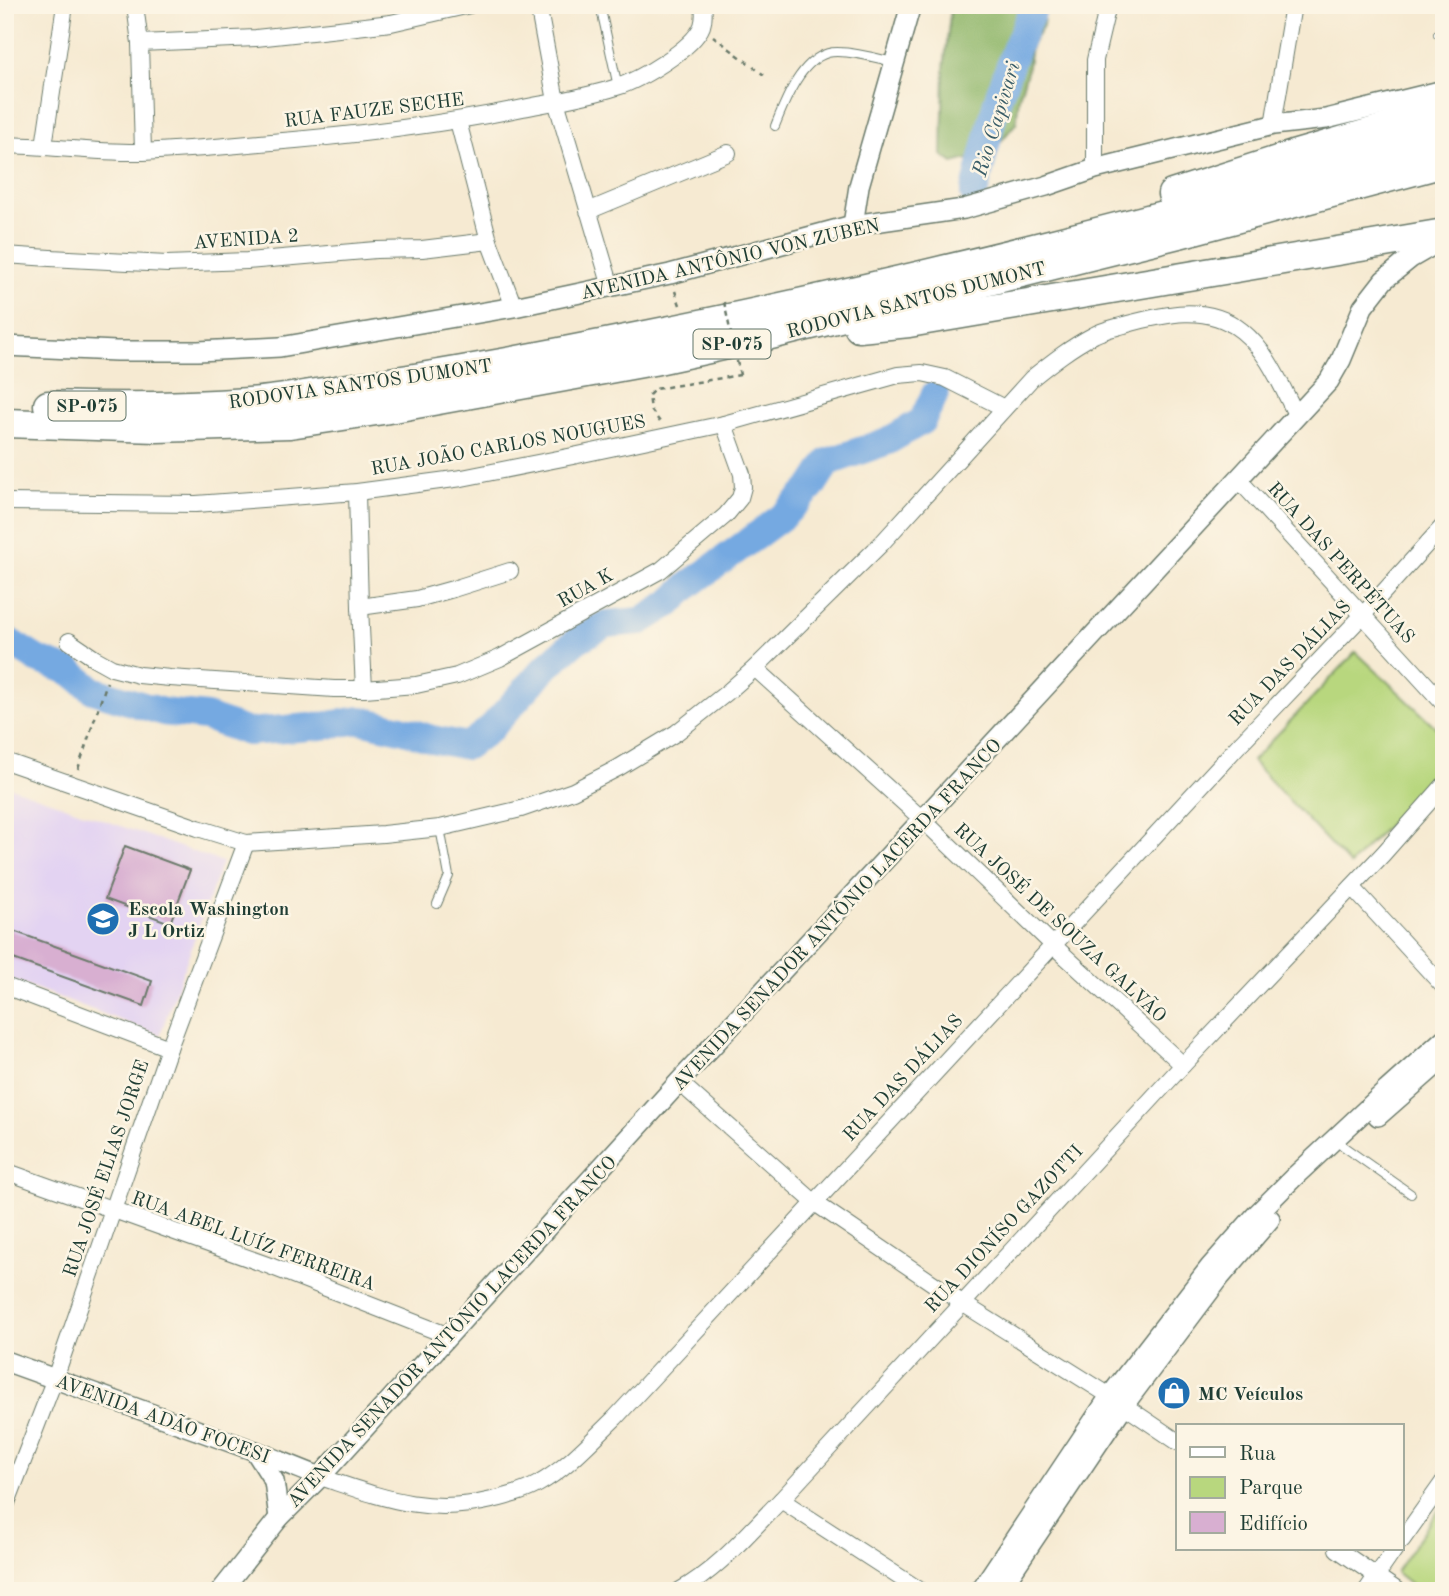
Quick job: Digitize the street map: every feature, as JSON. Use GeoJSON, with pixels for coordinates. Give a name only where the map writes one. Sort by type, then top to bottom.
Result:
{"type":"FeatureCollection","features":[{"type":"Feature","properties":{"kind":"highway"},"geometry":{"type":"LineString","coordinates":[[998,256],[1105,214],[1444,111]]}},
{"type":"Feature","properties":{"kind":"highway","name":"RODOVIA SANTOS DUMONT"},"geometry":{"type":"LineString","coordinates":[[5,404],[130,407],[251,402],[398,381],[564,352],[747,315],[998,256],[1301,179],[1444,139]]}},
{"type":"Feature","properties":{"kind":"highway","name":"RODOVIA SANTOS DUMONT"},"geometry":{"type":"LineString","coordinates":[[5,423],[157,428],[290,424],[383,410],[653,361],[755,339],[1196,230],[1444,163]]}},
{"type":"Feature","properties":{"kind":"highway"},"geometry":{"type":"LineString","coordinates":[[755,339],[909,323],[1444,233]]}},
{"type":"Feature","properties":{"kind":"street"},"geometry":{"type":"LineString","coordinates":[[44,146],[65,5]]}},
{"type":"Feature","properties":{"kind":"street"},"geometry":{"type":"LineString","coordinates":[[135,5],[140,43],[144,152]]}},
{"type":"Feature","properties":{"kind":"street"},"geometry":{"type":"LineString","coordinates":[[140,43],[256,38],[391,23],[470,5]]}},
{"type":"Feature","properties":{"kind":"street"},"geometry":{"type":"LineString","coordinates":[[538,5],[556,101],[611,287]]}},
{"type":"Feature","properties":{"kind":"street"},"geometry":{"type":"LineString","coordinates":[[701,27],[703,5]]}},
{"type":"Feature","properties":{"kind":"street"},"geometry":{"type":"LineString","coordinates":[[853,225],[859,186],[911,5]]}},
{"type":"Feature","properties":{"kind":"street"},"geometry":{"type":"LineString","coordinates":[[1095,169],[1094,60],[1108,5]]}},
{"type":"Feature","properties":{"kind":"street"},"geometry":{"type":"LineString","coordinates":[[1273,125],[1293,5]]}},
{"type":"Feature","properties":{"kind":"street","name":"RUA FAUZE SECHE"},"geometry":{"type":"LineString","coordinates":[[5,145],[101,152],[144,152],[332,138],[458,121],[618,87],[649,72],[673,56],[688,44],[701,27]]}},
{"type":"Feature","properties":{"kind":"street","name":"AVENIDA ANTÔNIO VON ZUBEN"},"geometry":{"type":"LineString","coordinates":[[5,346],[116,351],[280,347],[514,307],[670,274],[853,225],[964,209],[1095,169],[1273,125],[1326,119],[1444,90]]}},
{"type":"Feature","properties":{"kind":"street"},"geometry":{"type":"LineString","coordinates":[[458,121],[489,241],[514,307]]}},
{"type":"Feature","properties":{"kind":"street"},"geometry":{"type":"LineString","coordinates":[[588,211],[728,153]]}},
{"type":"Feature","properties":{"kind":"street","name":"AVENIDA SENADOR ANTÔNIO LACERDA FRANCO"},"geometry":{"type":"LineString","coordinates":[[221,1591],[279,1518],[320,1477],[679,1082],[1329,382],[1363,307],[1384,280],[1411,258],[1444,239]]}},
{"type":"Feature","properties":{"kind":"street","name":"AVENIDA 2"},"geometry":{"type":"LineString","coordinates":[[5,254],[167,264],[247,261],[376,250],[422,250],[489,241]]}},
{"type":"Feature","properties":{"kind":"street"},"geometry":{"type":"LineString","coordinates":[[5,761],[246,843],[440,828],[521,809],[573,791],[618,768],[676,733],[729,691],[881,544],[1032,378],[1058,356],[1097,333],[1155,317],[1188,313],[1212,314],[1241,330],[1265,354],[1297,416]]}},
{"type":"Feature","properties":{"kind":"street"},"geometry":{"type":"LineString","coordinates":[[724,424],[898,375],[922,373],[945,378],[1004,408]]}},
{"type":"Feature","properties":{"kind":"street","name":"RUA JOÃO CARLOS NOUGUES"},"geometry":{"type":"LineString","coordinates":[[5,502],[197,504],[357,492],[462,478],[724,424]]}},
{"type":"Feature","properties":{"kind":"street","name":"RUA K"},"geometry":{"type":"LineString","coordinates":[[69,641],[112,668],[139,675],[170,678],[364,689],[416,685],[457,676],[500,658],[661,570],[726,515],[740,498],[743,487],[742,474],[724,424]]}},
{"type":"Feature","properties":{"kind":"street","name":"RUA DAS PERPÉTUAS"},"geometry":{"type":"LineString","coordinates":[[1238,479],[1444,704]]}},
{"type":"Feature","properties":{"kind":"street"},"geometry":{"type":"LineString","coordinates":[[357,492],[364,689]]}},
{"type":"Feature","properties":{"kind":"street","name":"RUA DAS DÁLIAS"},"geometry":{"type":"LineString","coordinates":[[320,1477],[384,1498],[428,1506],[454,1507],[514,1494],[538,1484],[571,1460],[615,1418],[1444,525]]}},
{"type":"Feature","properties":{"kind":"street"},"geometry":{"type":"LineString","coordinates":[[360,607],[418,599],[510,571]]}},
{"type":"Feature","properties":{"kind":"street","name":"RUA JOSÉ DE SOUZA GALVÃO"},"geometry":{"type":"LineString","coordinates":[[755,668],[923,820],[1183,1065]]}},
{"type":"Feature","properties":{"kind":"street","name":"RUA DIONÍSO GAZOTTI"},"geometry":{"type":"LineString","coordinates":[[678,1591],[713,1568],[780,1500],[1444,785]]}},
{"type":"Feature","properties":{"kind":"street","name":"RUA JOSÉ ELIAS JORGE"},"geometry":{"type":"LineString","coordinates":[[5,1508],[55,1378],[169,1048],[246,843]]}},
{"type":"Feature","properties":{"kind":"street"},"geometry":{"type":"LineString","coordinates":[[1352,887],[1444,987]]}},
{"type":"Feature","properties":{"kind":"street"},"geometry":{"type":"LineString","coordinates":[[5,986],[169,1048]]}},
{"type":"Feature","properties":{"kind":"street"},"geometry":{"type":"LineString","coordinates":[[980,1591],[1210,1267],[1256,1215],[1444,1039]]}},
{"type":"Feature","properties":{"kind":"street"},"geometry":{"type":"LineString","coordinates":[[999,1591],[1117,1401],[1221,1276],[1298,1189],[1444,1058]]}},
{"type":"Feature","properties":{"kind":"street"},"geometry":{"type":"LineString","coordinates":[[679,1082],[815,1203],[962,1303],[1176,1441]]}},
{"type":"Feature","properties":{"kind":"street","name":"RUA ABEL LUÍZ FERREIRA"},"geometry":{"type":"LineString","coordinates":[[5,1171],[270,1266],[449,1336]]}},
{"type":"Feature","properties":{"kind":"street","name":"AVENIDA ADÃO FOCESI"},"geometry":{"type":"LineString","coordinates":[[5,1360],[320,1477]]}},
{"type":"Feature","properties":{"kind":"street"},"geometry":{"type":"LineString","coordinates":[[255,1451],[274,1482],[279,1518]]}},
{"type":"Feature","properties":{"kind":"street"},"geometry":{"type":"LineString","coordinates":[[1404,1537],[1444,1480]]}},
{"type":"Feature","properties":{"kind":"street"},"geometry":{"type":"LineString","coordinates":[[780,1500],[921,1591]]}},
{"type":"Feature","properties":{"kind":"street"},"geometry":{"type":"LineString","coordinates":[[1338,1550],[1398,1591]]}},
{"type":"Feature","properties":{"kind":"street"},"geometry":{"type":"LineString","coordinates":[[1366,1591],[1394,1550]]}},
{"type":"Feature","properties":{"kind":"lane"},"geometry":{"type":"LineString","coordinates":[[600,5],[618,87]]}},
{"type":"Feature","properties":{"kind":"lane"},"geometry":{"type":"LineString","coordinates":[[775,126],[790,90],[811,63],[830,52],[896,62]]}},
{"type":"Feature","properties":{"kind":"lane"},"geometry":{"type":"LineString","coordinates":[[437,904],[449,876],[440,828]]}},
{"type":"Feature","properties":{"kind":"lane"},"geometry":{"type":"LineString","coordinates":[[1343,1146],[1411,1194]]}},
{"type":"Feature","properties":{"kind":"path"},"geometry":{"type":"LineString","coordinates":[[701,27],[764,75]]}},
{"type":"Feature","properties":{"kind":"path"},"geometry":{"type":"LineString","coordinates":[[670,274],[682,310]]}},
{"type":"Feature","properties":{"kind":"path"},"geometry":{"type":"LineString","coordinates":[[670,435],[651,410],[649,395],[655,389],[740,374],[724,302]]}},
{"type":"Feature","properties":{"kind":"path"},"geometry":{"type":"LineString","coordinates":[[73,785],[106,687]]}},
{"type":"Feature","properties":{"kind":"shaded area","name":"Escola Washington J L Ortiz"},"geometry":{"type":"Polygon","coordinates":[[[5,785],[222,862],[160,1035],[5,977],[5,785]]]}},
{"type":"Feature","properties":{"kind":"green space"},"geometry":{"type":"Polygon","coordinates":[[[951,5],[1045,5],[1043,26],[1031,46],[1016,123],[998,145],[976,157],[953,163],[942,155],[944,69],[951,5]]]}},
{"type":"Feature","properties":{"kind":"green space"},"geometry":{"type":"Polygon","coordinates":[[[1356,652],[1444,735],[1444,766],[1350,865],[1252,761],[1356,652]]]}},
{"type":"Feature","properties":{"kind":"green space"},"geometry":{"type":"Polygon","coordinates":[[[1444,1502],[1444,1591],[1420,1591],[1396,1572],[1444,1502]]]}},
{"type":"Feature","properties":{"kind":"building"},"geometry":{"type":"Polygon","coordinates":[[[125,846],[190,870],[170,923],[105,899],[125,846]]]}},
{"type":"Feature","properties":{"kind":"building"},"geometry":{"type":"Polygon","coordinates":[[[5,928],[152,981],[144,1006],[5,956],[5,928]]]}},
{"type":"Feature","properties":{"kind":"waterway","name":"Rio Capivari"},"geometry":{"type":"LineString","coordinates":[[974,194],[997,101],[1035,5]]}},
{"type":"Feature","properties":{"kind":"waterway"},"geometry":{"type":"LineString","coordinates":[[5,639],[37,659],[71,672],[93,690],[163,712],[206,717],[248,732],[360,720],[467,746],[489,730],[546,667],[577,640],[606,624],[641,621],[670,603],[689,585],[783,516],[812,487],[828,462],[888,441],[922,421],[935,394]]}},
{"type":"Feature","properties":{"kind":"place","name":"Escola Washington J L Ortiz"},"geometry":{"type":"Point","coordinates":[103,919]}},
{"type":"Feature","properties":{"kind":"place","name":"MC Veículos"},"geometry":{"type":"Point","coordinates":[1174,1393]}}]}
